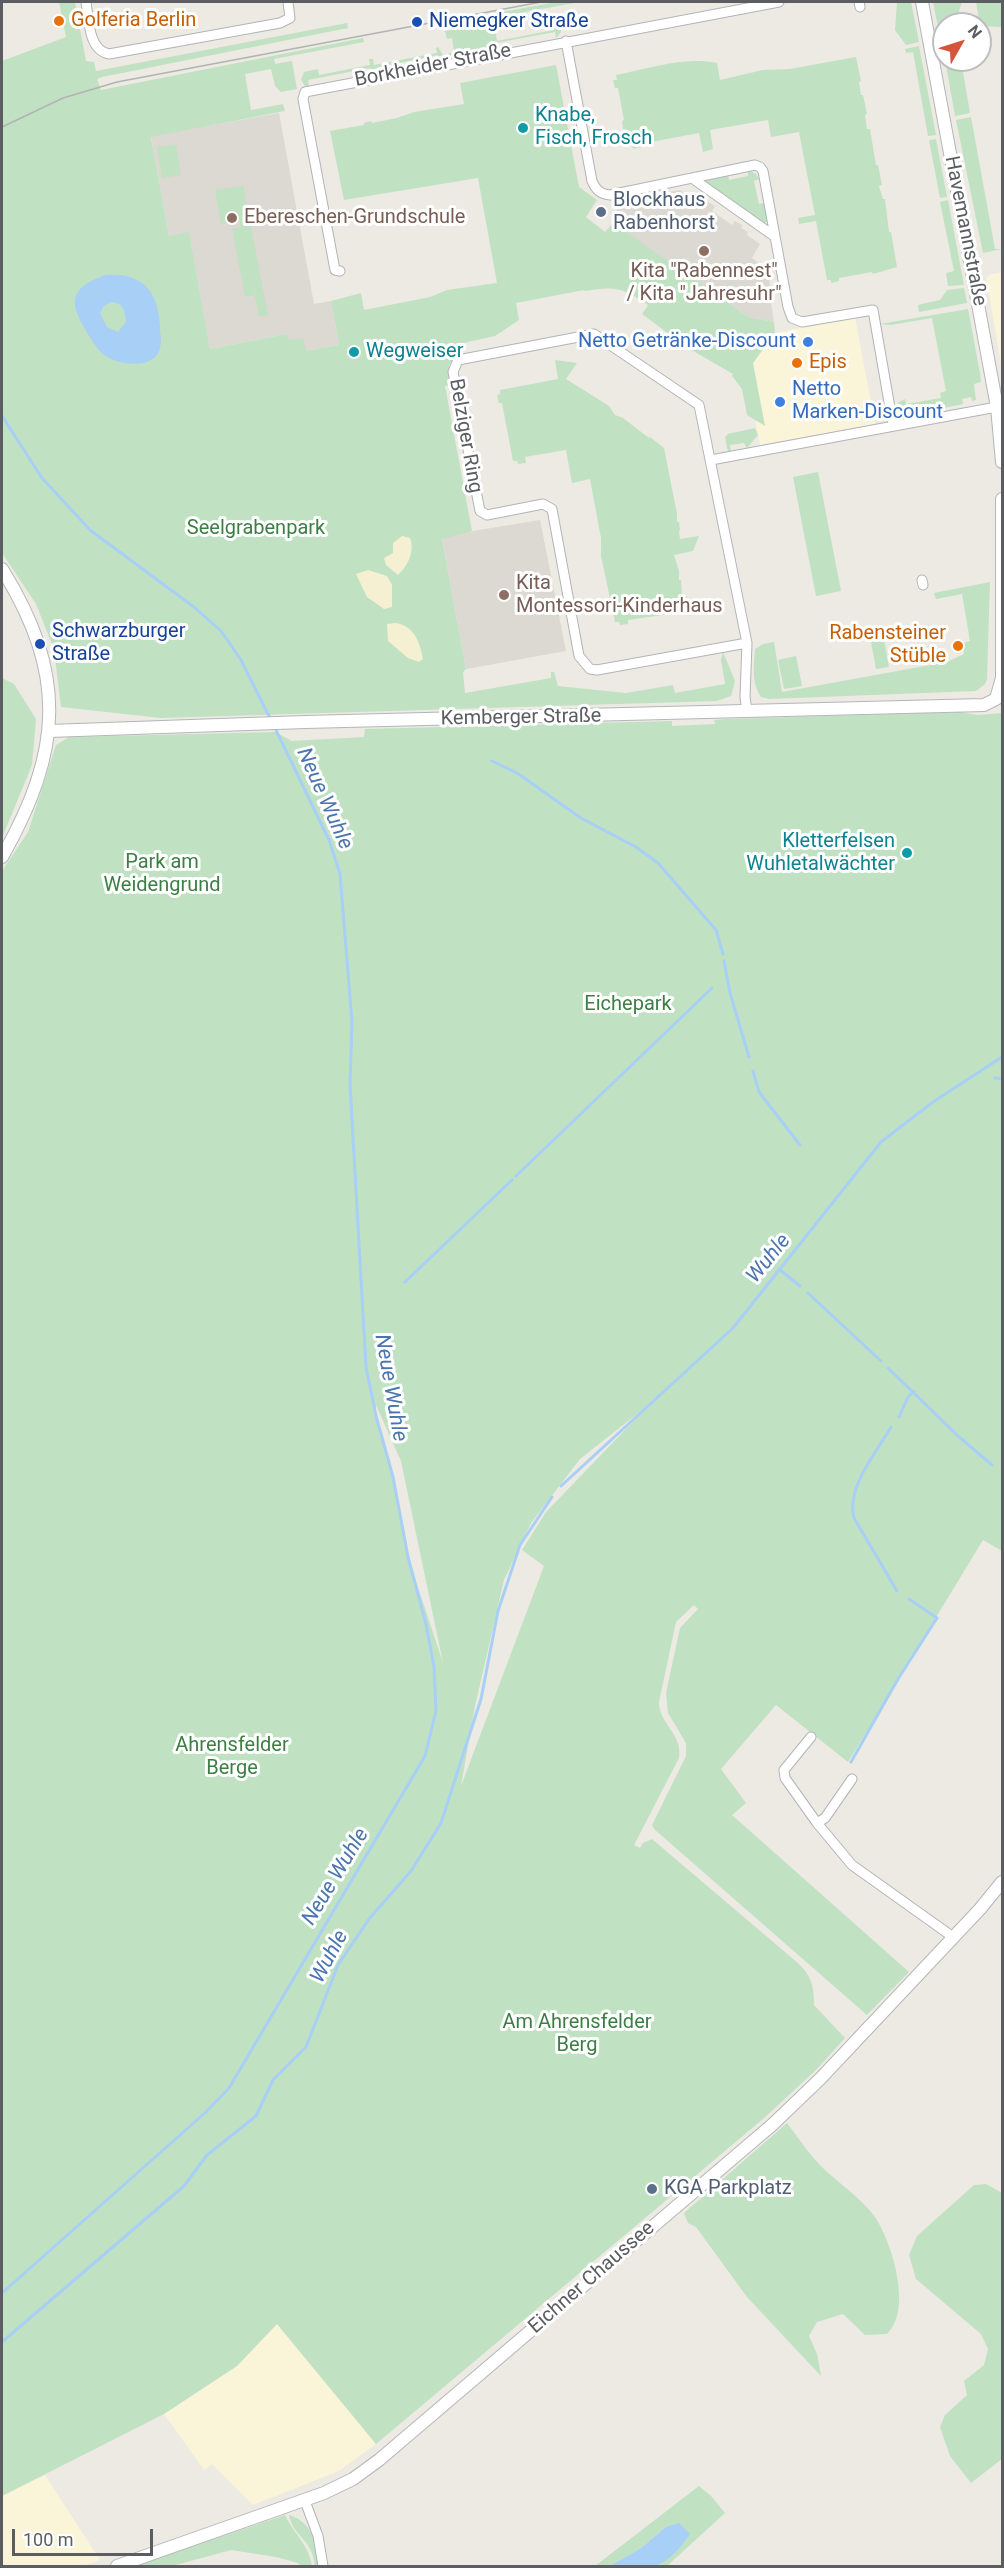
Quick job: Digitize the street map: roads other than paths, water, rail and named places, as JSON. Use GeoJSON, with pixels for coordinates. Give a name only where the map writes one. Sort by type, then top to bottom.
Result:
{"type":"FeatureCollection","features":[{"type":"Feature","properties":{"kind":"main road","name":"Havemannstraße"},"geometry":{"type":"LineString","coordinates":[[922,2],[1000,406],[1002,462]]}},
{"type":"Feature","properties":{"kind":"main road","name":"Kemberger Straße"},"geometry":{"type":"LineString","coordinates":[[49,731],[298,722],[984,705],[992,702],[1000,691],[1002,678],[1002,500]]}},
{"type":"Feature","properties":{"kind":"main road"},"geometry":{"type":"LineString","coordinates":[[2,568],[24,606],[40,644],[49,690],[49,731],[32,795],[20,825],[2,857]]}},
{"type":"Feature","properties":{"kind":"main road","name":"Eichner Chaussee"},"geometry":{"type":"LineString","coordinates":[[117,2566],[305,2500],[353,2478],[385,2455],[772,2125],[820,2079],[1001,1886]]}},
{"type":"Feature","properties":{"kind":"street"},"geometry":{"type":"LineString","coordinates":[[86,2],[94,43],[101,52],[109,54],[280,23],[290,18],[288,2]]}},
{"type":"Feature","properties":{"kind":"street","name":"Borkheider Straße"},"geometry":{"type":"LineString","coordinates":[[340,271],[336,270],[303,94],[315,89],[779,2]]}},
{"type":"Feature","properties":{"kind":"street"},"geometry":{"type":"LineString","coordinates":[[566,41],[595,188],[610,195],[755,165],[760,167],[763,171],[788,307],[794,320],[809,322],[873,310],[893,425]]}},
{"type":"Feature","properties":{"kind":"street"},"geometry":{"type":"LineString","coordinates":[[692,178],[774,236]]}},
{"type":"Feature","properties":{"kind":"street","name":"Belziger Ring"},"geometry":{"type":"LineString","coordinates":[[747,643],[597,670],[586,665],[579,656],[552,509],[543,504],[487,515],[480,512],[453,367],[463,358],[594,334],[699,405],[747,643],[745,697],[747,711]]}},
{"type":"Feature","properties":{"kind":"street"},"geometry":{"type":"LineString","coordinates":[[711,460],[1000,406]]}},
{"type":"Feature","properties":{"kind":"street"},"geometry":{"type":"LineString","coordinates":[[811,1737],[784,1770],[785,1778],[817,1823],[852,1865],[953,1937]]}},
{"type":"Feature","properties":{"kind":"street"},"geometry":{"type":"LineString","coordinates":[[817,1823],[825,1818],[852,1779]]}},
{"type":"Feature","properties":{"kind":"street"},"geometry":{"type":"LineString","coordinates":[[305,2500],[318,2536],[323,2566]]}},
{"type":"Feature","properties":{"kind":"water"},"geometry":{"type":"Polygon","coordinates":[[[105,275],[118,275],[138,280],[146,286],[156,302],[159,313],[160,350],[154,358],[141,363],[125,363],[104,355],[96,347],[80,319],[75,303],[79,290],[105,275]],[[111,302],[104,306],[100,313],[107,327],[118,332],[126,322],[125,314],[123,308],[111,302]]]}},
{"type":"Feature","properties":{"kind":"water"},"geometry":{"type":"Polygon","coordinates":[[[679,2523],[690,2534],[669,2558],[649,2567],[610,2566],[641,2548],[666,2527],[679,2523]]]}},
{"type":"Feature","properties":{"kind":"waterway","name":"Neue Wuhle"},"geometry":{"type":"LineString","coordinates":[[2,416],[42,478],[90,530],[194,607],[221,631],[241,660],[271,720]]}},
{"type":"Feature","properties":{"kind":"waterway","name":"Neue Wuhle"},"geometry":{"type":"LineString","coordinates":[[2,2293],[206,2112],[229,2088],[425,1756],[436,1711],[434,1667],[426,1624],[408,1557],[393,1477],[376,1416],[366,1367],[350,1085],[352,1022],[340,874],[329,840],[274,726]]}},
{"type":"Feature","properties":{"kind":"waterway"},"geometry":{"type":"LineString","coordinates":[[492,761],[517,773],[581,818],[636,847],[658,863],[716,930],[723,954]]}},
{"type":"Feature","properties":{"kind":"waterway"},"geometry":{"type":"LineString","coordinates":[[724,961],[730,993],[749,1057]]}},
{"type":"Feature","properties":{"kind":"waterway"},"geometry":{"type":"LineString","coordinates":[[516,1176],[712,988]]}},
{"type":"Feature","properties":{"kind":"waterway","name":"Wuhle"},"geometry":{"type":"LineString","coordinates":[[561,1486],[733,1328],[881,1142],[933,1102],[1002,1057]]}},
{"type":"Feature","properties":{"kind":"waterway"},"geometry":{"type":"LineString","coordinates":[[753,1071],[759,1092],[800,1145]]}},
{"type":"Feature","properties":{"kind":"waterway"},"geometry":{"type":"LineString","coordinates":[[995,1078],[1002,1079]]}},
{"type":"Feature","properties":{"kind":"waterway"},"geometry":{"type":"LineString","coordinates":[[405,1282],[512,1180]]}},
{"type":"Feature","properties":{"kind":"waterway"},"geometry":{"type":"LineString","coordinates":[[779,1269],[800,1286]]}},
{"type":"Feature","properties":{"kind":"waterway"},"geometry":{"type":"LineString","coordinates":[[808,1293],[881,1361]]}},
{"type":"Feature","properties":{"kind":"waterway"},"geometry":{"type":"LineString","coordinates":[[888,1368],[958,1436],[992,1465]]}},
{"type":"Feature","properties":{"kind":"waterway"},"geometry":{"type":"LineString","coordinates":[[899,1417],[908,1397],[914,1391]]}},
{"type":"Feature","properties":{"kind":"waterway"},"geometry":{"type":"LineString","coordinates":[[891,1427],[858,1483],[853,1507],[854,1518],[897,1591]]}},
{"type":"Feature","properties":{"kind":"waterway","name":"Wuhle"},"geometry":{"type":"LineString","coordinates":[[2,2342],[184,2186],[207,2155],[256,2116],[273,2080],[306,2047],[338,1965],[369,1919],[411,1871],[441,1823],[481,1699],[498,1611],[520,1545],[552,1497]]}},
{"type":"Feature","properties":{"kind":"waterway"},"geometry":{"type":"LineString","coordinates":[[851,1762],[898,1679],[937,1618],[909,1599]]}},
{"type":"Feature","properties":{"kind":"tram line"},"geometry":{"type":"LineString","coordinates":[[2,127],[63,98],[117,82],[541,2]]}},
{"type":"Feature","properties":{"kind":"place","name":"Golferia Berlin"},"geometry":{"type":"Point","coordinates":[59,21]}},
{"type":"Feature","properties":{"kind":"place","name":"Niemegker Straße"},"geometry":{"type":"Point","coordinates":[417,22]}},
{"type":"Feature","properties":{"kind":"place","name":"Knabe, Fisch, Frosch"},"geometry":{"type":"Point","coordinates":[523,128]}},
{"type":"Feature","properties":{"kind":"place","name":"Blockhaus Rabenhorst"},"geometry":{"type":"Point","coordinates":[601,212]}},
{"type":"Feature","properties":{"kind":"place","name":"Ebereschen-Grundschule"},"geometry":{"type":"Point","coordinates":[232,218]}},
{"type":"Feature","properties":{"kind":"place","name":"Kita \"Rabennest\" / Kita \"Jahresuhr\""},"geometry":{"type":"Point","coordinates":[704,251]}},
{"type":"Feature","properties":{"kind":"place","name":"Netto Getränke-Discount"},"geometry":{"type":"Point","coordinates":[808,342]}},
{"type":"Feature","properties":{"kind":"place","name":"Wegweiser"},"geometry":{"type":"Point","coordinates":[354,352]}},
{"type":"Feature","properties":{"kind":"place","name":"Epis"},"geometry":{"type":"Point","coordinates":[797,363]}},
{"type":"Feature","properties":{"kind":"place","name":"Netto Marken-Discount"},"geometry":{"type":"Point","coordinates":[780,402]}},
{"type":"Feature","properties":{"kind":"place","name":"Kita Montessori-Kinderhaus"},"geometry":{"type":"Point","coordinates":[504,595]}},
{"type":"Feature","properties":{"kind":"place","name":"Schwarzburger Straße"},"geometry":{"type":"Point","coordinates":[40,644]}},
{"type":"Feature","properties":{"kind":"place","name":"Rabensteiner Stüble"},"geometry":{"type":"Point","coordinates":[958,646]}},
{"type":"Feature","properties":{"kind":"place","name":"Kletterfelsen Wuhletalwächter"},"geometry":{"type":"Point","coordinates":[907,853]}},
{"type":"Feature","properties":{"kind":"place","name":"KGA Parkplatz"},"geometry":{"type":"Point","coordinates":[652,2189]}},
{"type":"Feature","properties":{"kind":"park label","name":"Seelgrabenpark"},"geometry":{"type":"Point","coordinates":[256,529]}},
{"type":"Feature","properties":{"kind":"park label","name":"Park am Weidengrund"},"geometry":{"type":"Point","coordinates":[162,874]}},
{"type":"Feature","properties":{"kind":"park label","name":"Eichepark"},"geometry":{"type":"Point","coordinates":[628,1005]}},
{"type":"Feature","properties":{"kind":"park label","name":"Ahrensfelder Berge"},"geometry":{"type":"Point","coordinates":[232,1758]}},
{"type":"Feature","properties":{"kind":"park label","name":"Am Ahrensfelder Berg"},"geometry":{"type":"Point","coordinates":[577,2034]}}]}
